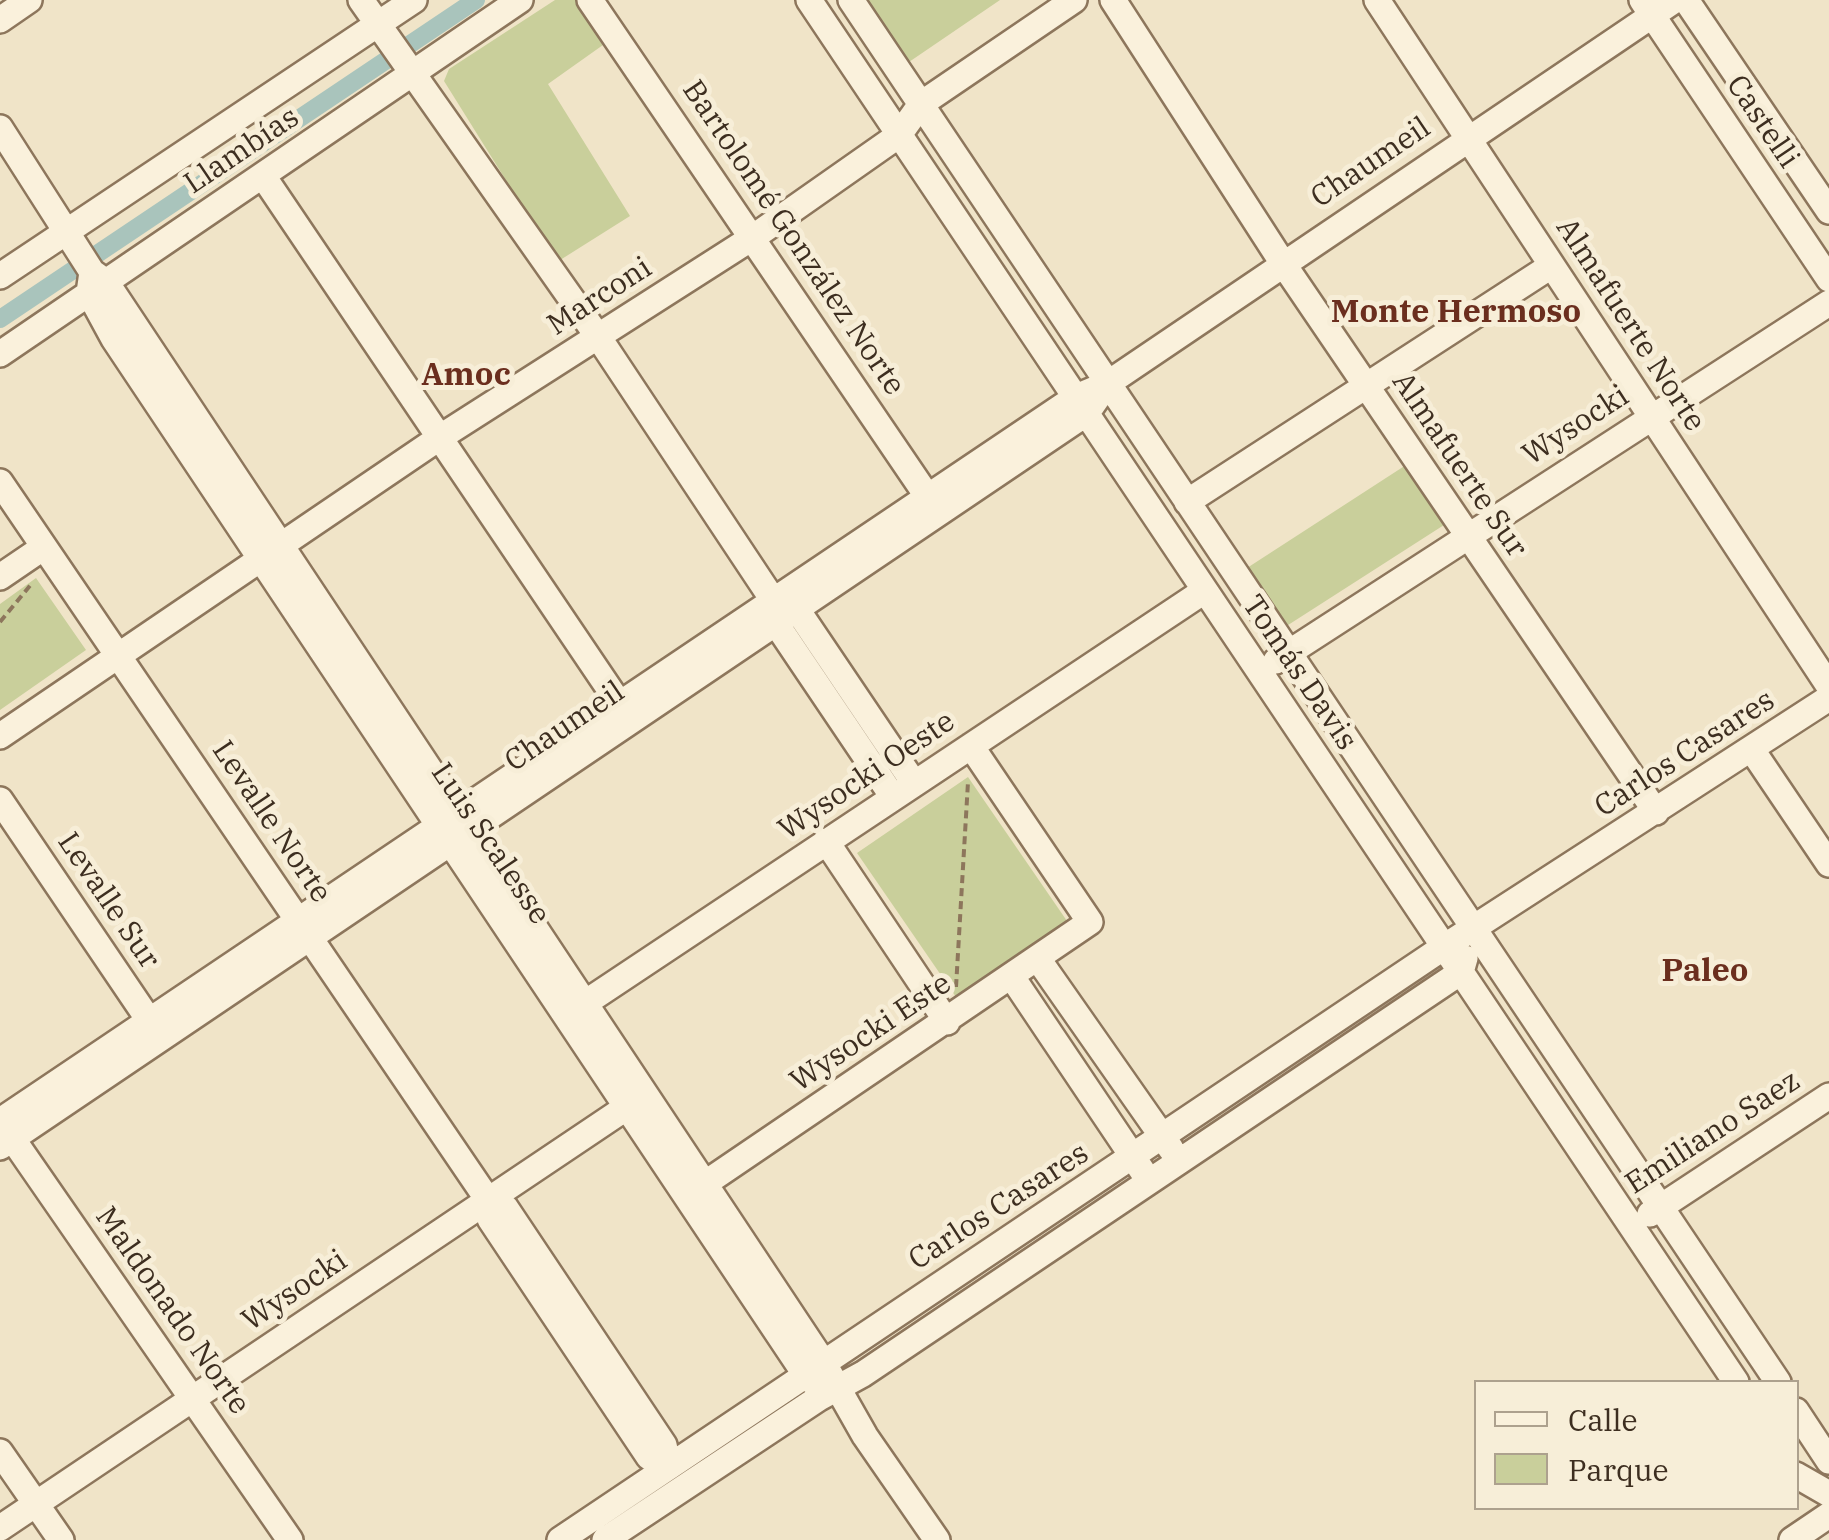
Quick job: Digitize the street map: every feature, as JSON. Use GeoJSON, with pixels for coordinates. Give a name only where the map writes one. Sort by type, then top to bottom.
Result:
{"type":"FeatureCollection","features":[{"type":"Feature","properties":{"kind":"street"},"geometry":{"type":"LineString","coordinates":[[0,20],[29,0]]}},
{"type":"Feature","properties":{"kind":"street"},"geometry":{"type":"LineString","coordinates":[[362,0],[599,338],[904,790]]}},
{"type":"Feature","properties":{"kind":"street","name":"Llambías"},"geometry":{"type":"LineString","coordinates":[[0,354],[95,282],[263,176],[397,47],[414,0]]}},
{"type":"Feature","properties":{"kind":"street","name":"Llambías"},"geometry":{"type":"LineString","coordinates":[[0,276],[74,240],[397,47],[520,0]]}},
{"type":"Feature","properties":{"kind":"street","name":"Bartolomé González Norte"},"geometry":{"type":"LineString","coordinates":[[590,0],[934,505]]}},
{"type":"Feature","properties":{"kind":"street","name":"Tomás Davis"},"geometry":{"type":"LineString","coordinates":[[809,0],[1735,1380]]}},
{"type":"Feature","properties":{"kind":"street","name":"Tomás Davis"},"geometry":{"type":"LineString","coordinates":[[851,0],[1777,1380]]}},
{"type":"Feature","properties":{"kind":"street","name":"Marconi"},"geometry":{"type":"LineString","coordinates":[[0,736],[268,552],[754,236],[899,136],[921,104],[1074,0]]}},
{"type":"Feature","properties":{"kind":"street","name":"Almafuerte Sur"},"geometry":{"type":"LineString","coordinates":[[1113,0],[1282,262],[1656,812]]}},
{"type":"Feature","properties":{"kind":"street","name":"Almafuerte Norte"},"geometry":{"type":"LineString","coordinates":[[1377,0],[1829,686]]}},
{"type":"Feature","properties":{"kind":"street","name":"Chaumeil"},"geometry":{"type":"LineString","coordinates":[[2,1130],[625,713],[784,613],[1282,262],[1468,138],[1647,8],[1675,0]]}},
{"type":"Feature","properties":{"kind":"street","name":"Castelli"},"geometry":{"type":"LineString","coordinates":[[1686,0],[1829,211]]}},
{"type":"Feature","properties":{"kind":"street","name":"Castelli"},"geometry":{"type":"LineString","coordinates":[[1647,8],[1829,280]]}},
{"type":"Feature","properties":{"kind":"street","name":"Luis Scalesse"},"geometry":{"type":"LineString","coordinates":[[0,128],[268,552],[814,1368],[937,1540]]}},
{"type":"Feature","properties":{"kind":"street"},"geometry":{"type":"LineString","coordinates":[[263,176],[625,713]]}},
{"type":"Feature","properties":{"kind":"street"},"geometry":{"type":"LineString","coordinates":[[1187,502],[1552,266]]}},
{"type":"Feature","properties":{"kind":"street","name":"Wysocki"},"geometry":{"type":"LineString","coordinates":[[1260,673],[1829,303]]}},
{"type":"Feature","properties":{"kind":"street","name":"Levalle Norte"},"geometry":{"type":"LineString","coordinates":[[0,482],[488,1200],[490,1219],[639,1441],[650,1456],[668,1467]]}},
{"type":"Feature","properties":{"kind":"street"},"geometry":{"type":"LineString","coordinates":[[0,578],[44,547]]}},
{"type":"Feature","properties":{"kind":"street","name":"Wysocki Oeste"},"geometry":{"type":"LineString","coordinates":[[575,1010],[1204,591]]}},
{"type":"Feature","properties":{"kind":"street","name":"Carlos Casares"},"geometry":{"type":"LineString","coordinates":[[560,1540],[1444,947],[1829,698]]}},
{"type":"Feature","properties":{"kind":"street","name":"Wysocki Este"},"geometry":{"type":"LineString","coordinates":[[695,1190],[1090,922],[971,746]]}},
{"type":"Feature","properties":{"kind":"street"},"geometry":{"type":"LineString","coordinates":[[1752,750],[1829,864]]}},
{"type":"Feature","properties":{"kind":"street","name":"Levalle Sur"},"geometry":{"type":"LineString","coordinates":[[0,800],[156,1030]]}},
{"type":"Feature","properties":{"kind":"street"},"geometry":{"type":"LineString","coordinates":[[826,842],[947,1022]]}},
{"type":"Feature","properties":{"kind":"street"},"geometry":{"type":"LineString","coordinates":[[1461,972],[1475,930]]}},
{"type":"Feature","properties":{"kind":"street"},"geometry":{"type":"LineString","coordinates":[[1038,958],[1180,1161]]}},
{"type":"Feature","properties":{"kind":"street","name":"Carlos Casares"},"geometry":{"type":"LineString","coordinates":[[605,1540],[1461,972]]}},
{"type":"Feature","properties":{"kind":"street"},"geometry":{"type":"LineString","coordinates":[[1012,977],[1149,1182]]}},
{"type":"Feature","properties":{"kind":"street","name":"Luis Scalesse"},"geometry":{"type":"LineString","coordinates":[[575,1010],[627,1107],[695,1190]]}},
{"type":"Feature","properties":{"kind":"street","name":"Emiliano Saez"},"geometry":{"type":"LineString","coordinates":[[1633,1225],[1829,1096]]}},
{"type":"Feature","properties":{"kind":"street","name":"Wysocki"},"geometry":{"type":"LineString","coordinates":[[0,1528],[627,1107]]}},
{"type":"Feature","properties":{"kind":"street","name":"Maldonado Norte"},"geometry":{"type":"LineString","coordinates":[[2,1130],[194,1398],[290,1540]]}},
{"type":"Feature","properties":{"kind":"street"},"geometry":{"type":"LineString","coordinates":[[1799,1416],[1829,1461]]}},
{"type":"Feature","properties":{"kind":"street"},"geometry":{"type":"LineString","coordinates":[[0,1452],[60,1540]]}},
{"type":"Feature","properties":{"kind":"street"},"geometry":{"type":"LineString","coordinates":[[1799,1477],[1829,1494]]}},
{"type":"Feature","properties":{"kind":"street"},"geometry":{"type":"LineString","coordinates":[[1792,1540],[1829,1516]]}},
{"type":"Feature","properties":{"kind":"path"},"geometry":{"type":"LineString","coordinates":[[0,622],[36,578]]}},
{"type":"Feature","properties":{"kind":"path"},"geometry":{"type":"LineString","coordinates":[[956,997],[968,777]]}},
{"type":"Feature","properties":{"kind":"green space"},"geometry":{"type":"Polygon","coordinates":[[[555,0],[575,0],[603,45],[548,84],[630,216],[557,262],[444,81],[449,69],[555,0]]]}},
{"type":"Feature","properties":{"kind":"green space"},"geometry":{"type":"Polygon","coordinates":[[[868,0],[1000,0],[909,62],[868,0]]]}},
{"type":"Feature","properties":{"kind":"green space"},"geometry":{"type":"Polygon","coordinates":[[[1406,465],[1444,525],[1285,627],[1247,568],[1406,465]]]}},
{"type":"Feature","properties":{"kind":"green space"},"geometry":{"type":"Polygon","coordinates":[[[36,578],[86,650],[0,710],[0,604],[36,578]]]}},
{"type":"Feature","properties":{"kind":"green space"},"geometry":{"type":"Polygon","coordinates":[[[968,777],[1067,921],[956,997],[857,853],[968,777]]]}},
{"type":"Feature","properties":{"kind":"waterway"},"geometry":{"type":"LineString","coordinates":[[0,319],[476,0]]}},
{"type":"Feature","properties":{"kind":"district","name":"Monte Hermoso"},"geometry":{"type":"Point","coordinates":[1456,313]}},
{"type":"Feature","properties":{"kind":"district","name":"Amoc"},"geometry":{"type":"Point","coordinates":[466,376]}},
{"type":"Feature","properties":{"kind":"district","name":"Paleo"},"geometry":{"type":"Point","coordinates":[1705,972]}}]}
